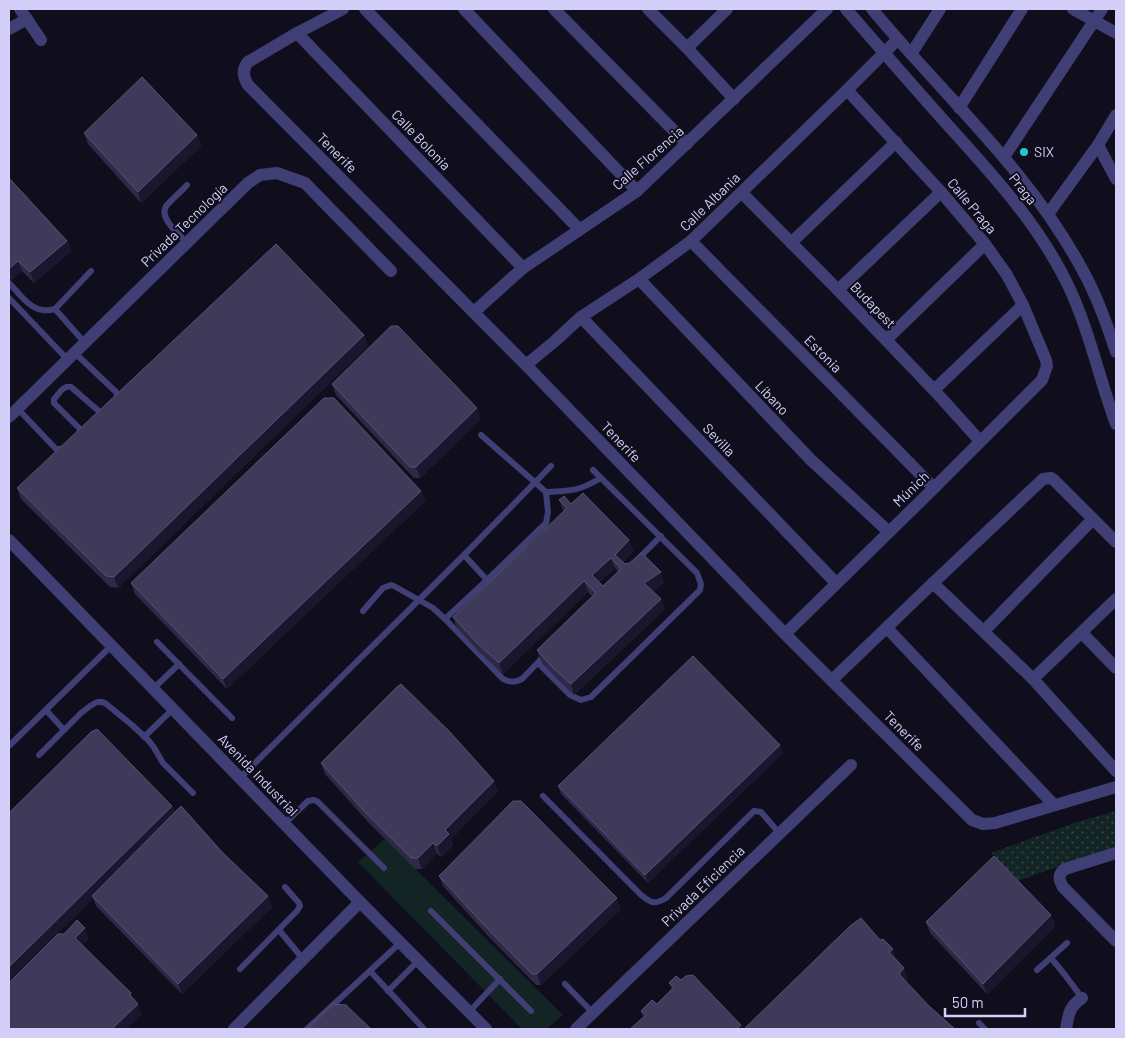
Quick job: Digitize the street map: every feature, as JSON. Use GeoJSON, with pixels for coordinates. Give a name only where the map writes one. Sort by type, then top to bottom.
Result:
{"type":"FeatureCollection","features":[{"type":"Feature","properties":{"kind":"street"},"geometry":{"type":"LineString","coordinates":[[296,33],[343,9]]}},
{"type":"Feature","properties":{"kind":"street"},"geometry":{"type":"LineString","coordinates":[[365,9],[579,229]]}},
{"type":"Feature","properties":{"kind":"street"},"geometry":{"type":"LineString","coordinates":[[464,9],[637,191]]}},
{"type":"Feature","properties":{"kind":"street"},"geometry":{"type":"LineString","coordinates":[[554,9],[687,144]]}},
{"type":"Feature","properties":{"kind":"street"},"geometry":{"type":"LineString","coordinates":[[648,9],[734,99]]}},
{"type":"Feature","properties":{"kind":"street"},"geometry":{"type":"LineString","coordinates":[[687,48],[726,9]]}},
{"type":"Feature","properties":{"kind":"street","name":"Calle Florencia"},"geometry":{"type":"LineString","coordinates":[[474,312],[523,268],[637,191],[827,9]]}},
{"type":"Feature","properties":{"kind":"street","name":"Praga"},"geometry":{"type":"LineString","coordinates":[[872,9],[897,40],[1004,157],[1048,214],[1084,272],[1116,352]]}},
{"type":"Feature","properties":{"kind":"street"},"geometry":{"type":"LineString","coordinates":[[911,54],[940,9]]}},
{"type":"Feature","properties":{"kind":"street"},"geometry":{"type":"LineString","coordinates":[[959,108],[1022,9]]}},
{"type":"Feature","properties":{"kind":"street"},"geometry":{"type":"LineString","coordinates":[[1074,9],[1116,33]]}},
{"type":"Feature","properties":{"kind":"street"},"geometry":{"type":"LineString","coordinates":[[1004,157],[1102,9]]}},
{"type":"Feature","properties":{"kind":"street","name":"Praga"},"geometry":{"type":"LineString","coordinates":[[853,12],[883,54],[1000,182],[1038,233],[1068,285],[1081,316],[1116,424]]}},
{"type":"Feature","properties":{"kind":"street"},"geometry":{"type":"LineString","coordinates":[[9,29],[24,14],[41,40]]}},
{"type":"Feature","properties":{"kind":"street","name":"Tenerife"},"geometry":{"type":"LineString","coordinates":[[296,33],[248,62],[243,70],[243,76],[248,85],[526,365],[785,634],[972,820],[983,824],[995,824],[1054,805]]}},
{"type":"Feature","properties":{"kind":"street","name":"Calle Bolonia"},"geometry":{"type":"LineString","coordinates":[[296,33],[523,268]]}},
{"type":"Feature","properties":{"kind":"street","name":"Calle Albania"},"geometry":{"type":"LineString","coordinates":[[526,365],[581,317],[639,279],[691,241],[848,90],[897,40]]}},
{"type":"Feature","properties":{"kind":"street","name":"Calle Praga"},"geometry":{"type":"LineString","coordinates":[[848,90],[942,192],[985,244],[1007,275],[1023,305],[1046,360]]}},
{"type":"Feature","properties":{"kind":"street"},"geometry":{"type":"LineString","coordinates":[[1048,214],[1098,145],[1116,115]]}},
{"type":"Feature","properties":{"kind":"street"},"geometry":{"type":"LineString","coordinates":[[791,244],[896,142]]}},
{"type":"Feature","properties":{"kind":"street"},"geometry":{"type":"LineString","coordinates":[[1098,145],[1116,179]]}},
{"type":"Feature","properties":{"kind":"street","name":"Privada Tecnología"},"geometry":{"type":"LineString","coordinates":[[13,412],[248,183],[260,175],[277,173],[305,183],[391,271]]}},
{"type":"Feature","properties":{"kind":"street","name":"Budapest"},"geometry":{"type":"LineString","coordinates":[[742,192],[934,390],[980,441]]}},
{"type":"Feature","properties":{"kind":"street"},"geometry":{"type":"LineString","coordinates":[[838,290],[942,192]]}},
{"type":"Feature","properties":{"kind":"street","name":"Estonia"},"geometry":{"type":"LineString","coordinates":[[691,241],[934,488]]}},
{"type":"Feature","properties":{"kind":"street"},"geometry":{"type":"LineString","coordinates":[[886,340],[985,244]]}},
{"type":"Feature","properties":{"kind":"street","name":"Líbano"},"geometry":{"type":"LineString","coordinates":[[639,279],[811,460],[889,532]]}},
{"type":"Feature","properties":{"kind":"street"},"geometry":{"type":"LineString","coordinates":[[934,390],[1023,305]]}},
{"type":"Feature","properties":{"kind":"street","name":"Sevilla"},"geometry":{"type":"LineString","coordinates":[[581,317],[836,583]]}},
{"type":"Feature","properties":{"kind":"street","name":"Múnich"},"geometry":{"type":"LineString","coordinates":[[785,634],[1042,380],[1046,360]]}},
{"type":"Feature","properties":{"kind":"street"},"geometry":{"type":"LineString","coordinates":[[832,680],[1043,478],[1054,480],[1116,542]]}},
{"type":"Feature","properties":{"kind":"street"},"geometry":{"type":"LineString","coordinates":[[984,632],[1093,519]]}},
{"type":"Feature","properties":{"kind":"street","name":"Avenida Industrial"},"geometry":{"type":"LineString","coordinates":[[9,540],[360,902],[486,1029]]}},
{"type":"Feature","properties":{"kind":"street"},"geometry":{"type":"LineString","coordinates":[[933,582],[1033,679],[1116,771]]}},
{"type":"Feature","properties":{"kind":"street"},"geometry":{"type":"LineString","coordinates":[[1033,679],[1116,599]]}},
{"type":"Feature","properties":{"kind":"street"},"geometry":{"type":"LineString","coordinates":[[887,628],[1054,805],[1116,787]]}},
{"type":"Feature","properties":{"kind":"street"},"geometry":{"type":"LineString","coordinates":[[1082,633],[1116,668]]}},
{"type":"Feature","properties":{"kind":"street","name":"Privada Eficiencia"},"geometry":{"type":"LineString","coordinates":[[576,1029],[852,765]]}},
{"type":"Feature","properties":{"kind":"street"},"geometry":{"type":"LineString","coordinates":[[1116,853],[1065,869],[1059,876],[1059,881],[1063,887],[1116,941]]}},
{"type":"Feature","properties":{"kind":"street"},"geometry":{"type":"LineString","coordinates":[[234,1029],[360,902]]}},
{"type":"Feature","properties":{"kind":"street"},"geometry":{"type":"LineString","coordinates":[[1066,1029],[1069,1013],[1074,1004],[1082,998]]}},
{"type":"Feature","properties":{"kind":"lane"},"geometry":{"type":"LineString","coordinates":[[187,185],[166,206],[164,213],[165,219],[187,243]]}},
{"type":"Feature","properties":{"kind":"lane"},"geometry":{"type":"LineString","coordinates":[[55,310],[90,271]]}},
{"type":"Feature","properties":{"kind":"lane"},"geometry":{"type":"LineString","coordinates":[[9,282],[35,308],[55,310],[85,343]]}},
{"type":"Feature","properties":{"kind":"lane"},"geometry":{"type":"LineString","coordinates":[[9,298],[72,356],[116,392],[118,397],[94,419]]}},
{"type":"Feature","properties":{"kind":"lane"},"geometry":{"type":"LineString","coordinates":[[82,431],[54,403],[54,399],[65,387],[71,387],[101,413]]}},
{"type":"Feature","properties":{"kind":"lane"},"geometry":{"type":"LineString","coordinates":[[13,412],[56,449],[62,450],[69,443]]}},
{"type":"Feature","properties":{"kind":"lane"},"geometry":{"type":"LineString","coordinates":[[75,437],[88,425]]}},
{"type":"Feature","properties":{"kind":"lane"},"geometry":{"type":"LineString","coordinates":[[446,618],[546,523],[548,512],[546,492],[482,435]]}},
{"type":"Feature","properties":{"kind":"lane"},"geometry":{"type":"LineString","coordinates":[[240,778],[551,466]]}},
{"type":"Feature","properties":{"kind":"lane"},"geometry":{"type":"LineString","coordinates":[[538,663],[570,695],[581,700],[591,698],[700,590],[701,584],[697,573],[593,470]]}},
{"type":"Feature","properties":{"kind":"lane"},"geometry":{"type":"LineString","coordinates":[[546,492],[573,490],[588,486],[601,478]]}},
{"type":"Feature","properties":{"kind":"lane"},"geometry":{"type":"LineString","coordinates":[[634,564],[661,536]]}},
{"type":"Feature","properties":{"kind":"lane"},"geometry":{"type":"LineString","coordinates":[[464,555],[487,580]]}},
{"type":"Feature","properties":{"kind":"lane"},"geometry":{"type":"LineString","coordinates":[[363,610],[383,588],[391,585],[433,608],[446,618],[502,678],[510,682],[517,682],[522,679],[552,649]]}},
{"type":"Feature","properties":{"kind":"lane"},"geometry":{"type":"LineString","coordinates":[[157,642],[232,718]]}},
{"type":"Feature","properties":{"kind":"lane"},"geometry":{"type":"LineString","coordinates":[[9,746],[111,646]]}},
{"type":"Feature","properties":{"kind":"lane"},"geometry":{"type":"LineString","coordinates":[[153,689],[179,664]]}},
{"type":"Feature","properties":{"kind":"lane"},"geometry":{"type":"LineString","coordinates":[[39,755],[90,706],[101,702],[105,703],[132,725],[153,746],[163,763],[193,793]]}},
{"type":"Feature","properties":{"kind":"lane"},"geometry":{"type":"LineString","coordinates":[[144,737],[173,709]]}},
{"type":"Feature","properties":{"kind":"lane"},"geometry":{"type":"LineString","coordinates":[[46,710],[64,730]]}},
{"type":"Feature","properties":{"kind":"lane"},"geometry":{"type":"LineString","coordinates":[[543,796],[640,894],[653,903],[666,898],[754,811],[761,812],[780,834]]}},
{"type":"Feature","properties":{"kind":"lane"},"geometry":{"type":"LineString","coordinates":[[284,824],[308,802],[314,800],[384,868]]}},
{"type":"Feature","properties":{"kind":"lane"},"geometry":{"type":"LineString","coordinates":[[240,969],[300,906],[286,887]]}},
{"type":"Feature","properties":{"kind":"lane"},"geometry":{"type":"LineString","coordinates":[[432,912],[531,1011]]}},
{"type":"Feature","properties":{"kind":"lane"},"geometry":{"type":"LineString","coordinates":[[279,930],[303,959]]}},
{"type":"Feature","properties":{"kind":"lane"},"geometry":{"type":"LineString","coordinates":[[307,1029],[400,942]]}},
{"type":"Feature","properties":{"kind":"lane"},"geometry":{"type":"LineString","coordinates":[[1036,970],[1067,943]]}},
{"type":"Feature","properties":{"kind":"lane"},"geometry":{"type":"LineString","coordinates":[[1051,958],[1082,998]]}},
{"type":"Feature","properties":{"kind":"lane"},"geometry":{"type":"LineString","coordinates":[[388,991],[418,961]]}},
{"type":"Feature","properties":{"kind":"lane"},"geometry":{"type":"LineString","coordinates":[[370,971],[424,1029]]}},
{"type":"Feature","properties":{"kind":"lane"},"geometry":{"type":"LineString","coordinates":[[469,1012],[500,978]]}},
{"type":"Feature","properties":{"kind":"lane"},"geometry":{"type":"LineString","coordinates":[[565,984],[593,1013]]}},
{"type":"Feature","properties":{"kind":"lane"},"geometry":{"type":"LineString","coordinates":[[978,1022],[985,1029]]}},
{"type":"Feature","properties":{"kind":"green space"},"geometry":{"type":"Polygon","coordinates":[[[1116,811],[1116,847],[1018,881],[991,853],[1077,822],[1116,811]]]}},
{"type":"Feature","properties":{"kind":"green space"},"geometry":{"type":"Polygon","coordinates":[[[385,839],[563,1015],[546,1029],[522,1029],[358,862],[385,839]]]}},
{"type":"Feature","properties":{"kind":"building"},"geometry":{"type":"Polygon","coordinates":[[[142,77],[197,135],[138,192],[84,133],[142,77]]]}},
{"type":"Feature","properties":{"kind":"building"},"geometry":{"type":"Polygon","coordinates":[[[9,178],[67,241],[30,272],[18,261],[9,269],[9,178]]]}},
{"type":"Feature","properties":{"kind":"building"},"geometry":{"type":"Polygon","coordinates":[[[276,244],[364,335],[114,577],[106,576],[17,488],[276,244]]]}},
{"type":"Feature","properties":{"kind":"building"},"geometry":{"type":"Polygon","coordinates":[[[391,326],[398,326],[477,408],[416,467],[410,467],[332,384],[391,326]]]}},
{"type":"Feature","properties":{"kind":"building"},"geometry":{"type":"Polygon","coordinates":[[[324,398],[334,398],[421,491],[223,679],[131,583],[324,398]]]}},
{"type":"Feature","properties":{"kind":"building"},"geometry":{"type":"Polygon","coordinates":[[[583,493],[629,540],[615,555],[625,564],[628,564],[642,553],[661,572],[644,583],[661,599],[571,684],[537,650],[596,593],[584,581],[499,663],[453,617],[567,508],[559,500],[564,496],[571,504],[583,493]],[[611,558],[592,575],[603,586],[621,569],[611,558]]]}},
{"type":"Feature","properties":{"kind":"building"},"geometry":{"type":"Polygon","coordinates":[[[693,656],[780,745],[645,875],[558,786],[693,656]]]}},
{"type":"Feature","properties":{"kind":"building"},"geometry":{"type":"Polygon","coordinates":[[[401,684],[450,732],[494,781],[445,830],[449,834],[437,846],[433,843],[418,858],[411,858],[364,811],[321,763],[401,684]]]}},
{"type":"Feature","properties":{"kind":"building"},"geometry":{"type":"Polygon","coordinates":[[[97,729],[172,806],[9,967],[9,813],[91,732],[97,729]]]}},
{"type":"Feature","properties":{"kind":"building"},"geometry":{"type":"Polygon","coordinates":[[[513,801],[521,801],[617,898],[537,974],[532,974],[439,876],[513,801]]]}},
{"type":"Feature","properties":{"kind":"building"},"geometry":{"type":"Polygon","coordinates":[[[181,806],[223,853],[268,896],[178,984],[92,896],[181,806]]]}},
{"type":"Feature","properties":{"kind":"building"},"geometry":{"type":"Polygon","coordinates":[[[994,856],[1051,915],[983,984],[926,922],[994,856]]]}},
{"type":"Feature","properties":{"kind":"building"},"geometry":{"type":"Polygon","coordinates":[[[861,918],[880,940],[883,939],[893,949],[889,952],[904,968],[899,974],[929,1006],[955,1029],[744,1029],[850,926],[861,918]]]}},
{"type":"Feature","properties":{"kind":"building"},"geometry":{"type":"Polygon","coordinates":[[[77,920],[85,928],[75,938],[131,993],[130,995],[138,1004],[112,1029],[9,1029],[9,983],[58,934],[64,934],[77,920]]]}},
{"type":"Feature","properties":{"kind":"building"},"geometry":{"type":"Polygon","coordinates":[[[693,975],[741,1025],[736,1029],[630,1029],[646,1015],[641,1011],[652,1000],[657,1004],[674,987],[669,983],[676,976],[681,980],[686,976],[693,975]]]}},
{"type":"Feature","properties":{"kind":"building"},"geometry":{"type":"Polygon","coordinates":[[[333,1004],[346,1005],[371,1029],[308,1029],[333,1004]]]}},
{"type":"Feature","properties":{"kind":"place","name":"SIX"},"geometry":{"type":"Point","coordinates":[1024,152]}}]}
